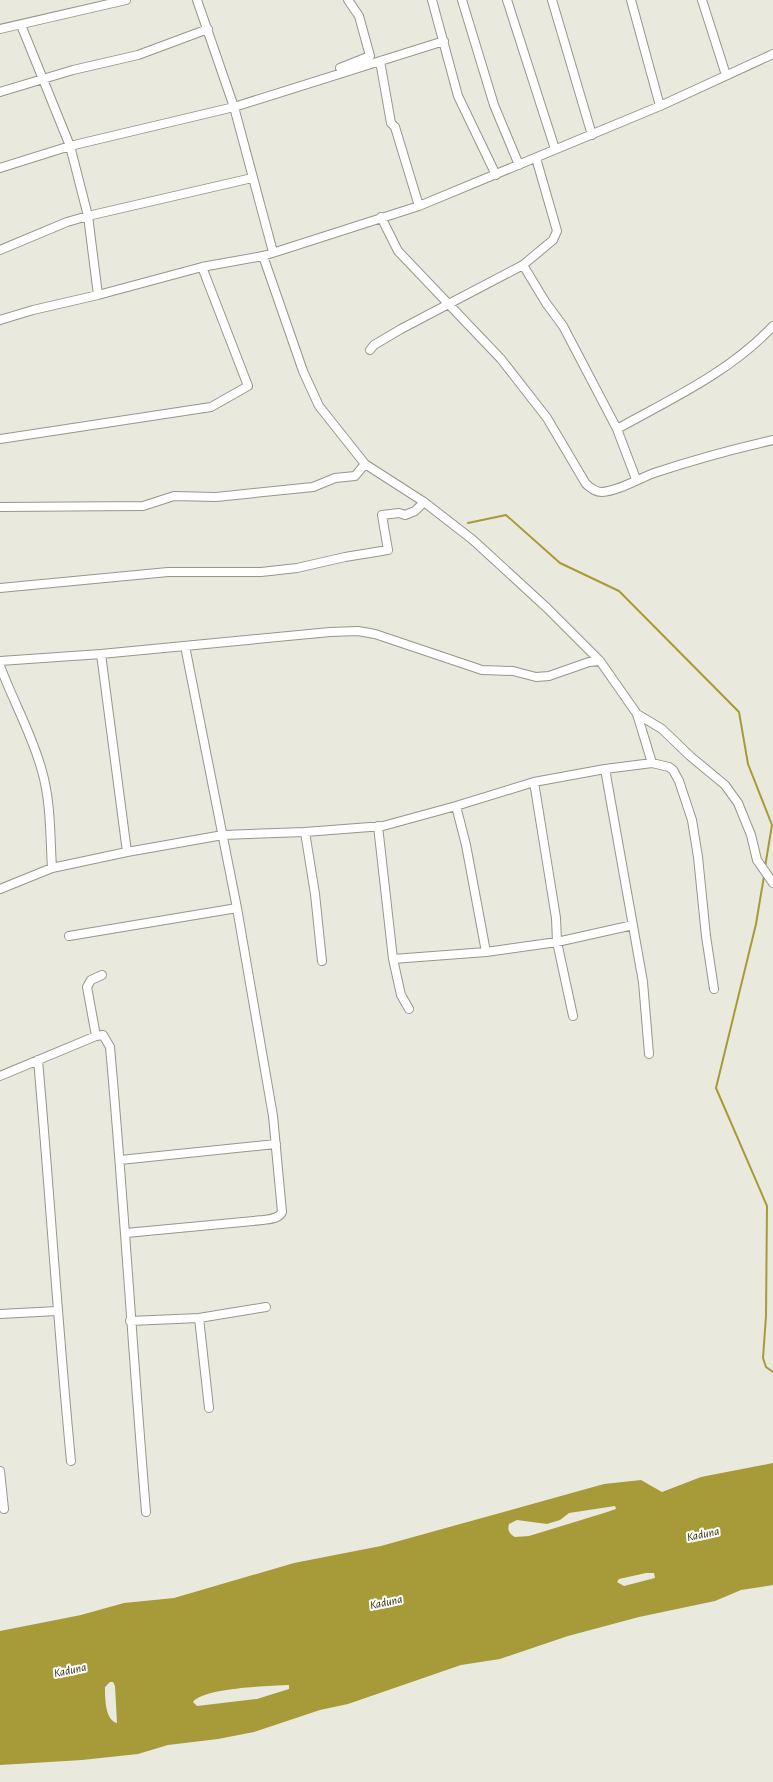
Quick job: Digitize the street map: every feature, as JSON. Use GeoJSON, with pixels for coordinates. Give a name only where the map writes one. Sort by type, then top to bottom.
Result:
{"type":"FeatureCollection","features":[{"type":"Feature","properties":{"kind":"street"},"geometry":{"type":"LineString","coordinates":[[0,29],[126,0]]}},
{"type":"Feature","properties":{"kind":"street"},"geometry":{"type":"LineString","coordinates":[[197,0],[234,107],[273,252]]}},
{"type":"Feature","properties":{"kind":"street"},"geometry":{"type":"LineString","coordinates":[[276,93],[370,56],[359,16],[348,0]]}},
{"type":"Feature","properties":{"kind":"street"},"geometry":{"type":"LineString","coordinates":[[432,0],[458,96],[496,175]]}},
{"type":"Feature","properties":{"kind":"street"},"geometry":{"type":"LineString","coordinates":[[462,0],[494,104],[519,165]]}},
{"type":"Feature","properties":{"kind":"street"},"geometry":{"type":"LineString","coordinates":[[507,0],[555,149]]}},
{"type":"Feature","properties":{"kind":"street"},"geometry":{"type":"LineString","coordinates":[[552,0],[592,135]]}},
{"type":"Feature","properties":{"kind":"street"},"geometry":{"type":"LineString","coordinates":[[631,0],[660,106]]}},
{"type":"Feature","properties":{"kind":"street"},"geometry":{"type":"LineString","coordinates":[[702,0],[726,75]]}},
{"type":"Feature","properties":{"kind":"street"},"geometry":{"type":"LineString","coordinates":[[21,25],[44,78],[70,146],[88,216],[98,295]]}},
{"type":"Feature","properties":{"kind":"street"},"geometry":{"type":"LineString","coordinates":[[0,92],[73,70],[138,56],[208,29]]}},
{"type":"Feature","properties":{"kind":"street"},"geometry":{"type":"LineString","coordinates":[[0,168],[70,146],[234,107],[444,40]]}},
{"type":"Feature","properties":{"kind":"street"},"geometry":{"type":"LineString","coordinates":[[0,320],[32,310],[98,295],[202,267],[263,256],[419,206],[660,106],[773,54]]}},
{"type":"Feature","properties":{"kind":"street"},"geometry":{"type":"LineString","coordinates":[[306,83],[380,61],[391,123],[395,127],[419,206]]}},
{"type":"Feature","properties":{"kind":"street"},"geometry":{"type":"LineString","coordinates":[[370,350],[395,333],[523,266],[553,240],[557,231],[536,158]]}},
{"type":"Feature","properties":{"kind":"street"},"geometry":{"type":"LineString","coordinates":[[0,250],[67,222],[88,216],[252,178]]}},
{"type":"Feature","properties":{"kind":"street"},"geometry":{"type":"LineString","coordinates":[[381,218],[398,251],[501,359],[546,418],[586,484],[594,491],[610,491],[636,479],[707,456],[773,440]]}},
{"type":"Feature","properties":{"kind":"street"},"geometry":{"type":"LineString","coordinates":[[263,256],[304,371],[319,406],[365,464],[374,472],[424,502],[473,540],[547,608],[600,661],[637,714],[652,763]]}},
{"type":"Feature","properties":{"kind":"street"},"geometry":{"type":"LineString","coordinates":[[523,266],[546,303],[563,326],[617,429],[636,479]]}},
{"type":"Feature","properties":{"kind":"street"},"geometry":{"type":"LineString","coordinates":[[0,439],[211,407],[248,386],[202,267]]}},
{"type":"Feature","properties":{"kind":"street"},"geometry":{"type":"LineString","coordinates":[[617,429],[706,380],[762,337],[773,326]]}},
{"type":"Feature","properties":{"kind":"street"},"geometry":{"type":"LineString","coordinates":[[0,507],[143,506],[174,496],[216,497],[313,487],[335,478],[355,476],[365,464]]}},
{"type":"Feature","properties":{"kind":"street"},"geometry":{"type":"LineString","coordinates":[[0,588],[168,572],[261,572],[297,568],[345,557],[388,550],[382,515],[399,513],[405,515],[415,511],[424,502]]}},
{"type":"Feature","properties":{"kind":"street"},"geometry":{"type":"LineString","coordinates":[[0,661],[101,654],[330,632],[358,631],[387,637],[482,670],[513,672],[536,677],[549,676],[589,662],[600,661]]}},
{"type":"Feature","properties":{"kind":"street"},"geometry":{"type":"LineString","coordinates":[[126,1233],[263,1220],[281,1215],[282,1212],[273,1116],[237,908],[184,646]]}},
{"type":"Feature","properties":{"kind":"street"},"geometry":{"type":"LineString","coordinates":[[101,654],[127,852]]}},
{"type":"Feature","properties":{"kind":"street"},"geometry":{"type":"LineString","coordinates":[[0,666],[31,739],[43,772],[50,820],[52,868]]}},
{"type":"Feature","properties":{"kind":"street"},"geometry":{"type":"LineString","coordinates":[[637,714],[662,729],[690,756],[725,785],[738,803],[751,835],[757,860],[773,883]]}},
{"type":"Feature","properties":{"kind":"street"},"geometry":{"type":"LineString","coordinates":[[0,889],[52,868],[127,852],[223,835],[305,832],[378,826],[456,806],[534,782],[605,769],[652,763],[669,767],[673,770],[679,781],[692,820],[714,989]]}},
{"type":"Feature","properties":{"kind":"street"},"geometry":{"type":"LineString","coordinates":[[605,769],[643,982],[649,1054]]}},
{"type":"Feature","properties":{"kind":"street"},"geometry":{"type":"LineString","coordinates":[[534,782],[554,902],[557,942],[573,1016]]}},
{"type":"Feature","properties":{"kind":"street"},"geometry":{"type":"LineString","coordinates":[[456,806],[466,845],[486,952]]}},
{"type":"Feature","properties":{"kind":"street"},"geometry":{"type":"LineString","coordinates":[[378,826],[393,959],[401,995],[408,1009]]}},
{"type":"Feature","properties":{"kind":"street"},"geometry":{"type":"LineString","coordinates":[[305,832],[315,894],[322,961]]}},
{"type":"Feature","properties":{"kind":"street"},"geometry":{"type":"LineString","coordinates":[[69,936],[237,908]]}},
{"type":"Feature","properties":{"kind":"street"},"geometry":{"type":"LineString","coordinates":[[393,959],[486,952],[557,942],[633,926]]}},
{"type":"Feature","properties":{"kind":"street"},"geometry":{"type":"LineString","coordinates":[[96,1036],[87,987],[91,980],[102,974]]}},
{"type":"Feature","properties":{"kind":"street"},"geometry":{"type":"LineString","coordinates":[[0,1076],[96,1036],[103,1035],[110,1047],[126,1233],[130,1321],[146,1512]]}},
{"type":"Feature","properties":{"kind":"street"},"geometry":{"type":"LineString","coordinates":[[38,1060],[49,1185],[57,1311],[71,1461]]}},
{"type":"Feature","properties":{"kind":"street"},"geometry":{"type":"LineString","coordinates":[[120,1160],[276,1144]]}},
{"type":"Feature","properties":{"kind":"street"},"geometry":{"type":"LineString","coordinates":[[130,1321],[199,1318],[266,1307]]}},
{"type":"Feature","properties":{"kind":"street"},"geometry":{"type":"LineString","coordinates":[[0,1314],[57,1311]]}},
{"type":"Feature","properties":{"kind":"street"},"geometry":{"type":"LineString","coordinates":[[199,1318],[208,1408]]}},
{"type":"Feature","properties":{"kind":"street"},"geometry":{"type":"LineString","coordinates":[[0,1471],[4,1509]]}},
{"type":"Feature","properties":{"kind":"water","name":"Kaduna"},"geometry":{"type":"Polygon","coordinates":[[[773,1463],[773,1585],[741,1590],[715,1601],[639,1617],[568,1636],[500,1659],[461,1665],[348,1704],[320,1710],[254,1732],[218,1739],[168,1745],[138,1754],[82,1760],[0,1765],[0,1631],[81,1615],[124,1603],[174,1598],[294,1563],[381,1546],[604,1484],[641,1480],[662,1492],[701,1477],[773,1463]],[[615,1506],[569,1513],[560,1520],[547,1524],[517,1520],[508,1526],[510,1533],[515,1537],[529,1536],[616,1509],[615,1506]],[[646,1573],[619,1579],[617,1582],[624,1586],[655,1578],[654,1573],[646,1573]],[[110,1682],[105,1687],[106,1708],[110,1718],[117,1723],[115,1686],[113,1682],[110,1682]],[[289,1685],[251,1687],[209,1694],[199,1697],[193,1702],[197,1706],[257,1699],[289,1689],[289,1685]]]}},
{"type":"Feature","properties":{"kind":"waterway"},"geometry":{"type":"LineString","coordinates":[[468,523],[506,515],[560,563],[619,591],[739,712],[748,764],[772,825],[765,867]]}},
{"type":"Feature","properties":{"kind":"waterway"},"geometry":{"type":"LineString","coordinates":[[764,876],[756,924],[716,1088],[767,1206],[766,1316],[763,1358],[766,1367],[773,1372]]}}]}
